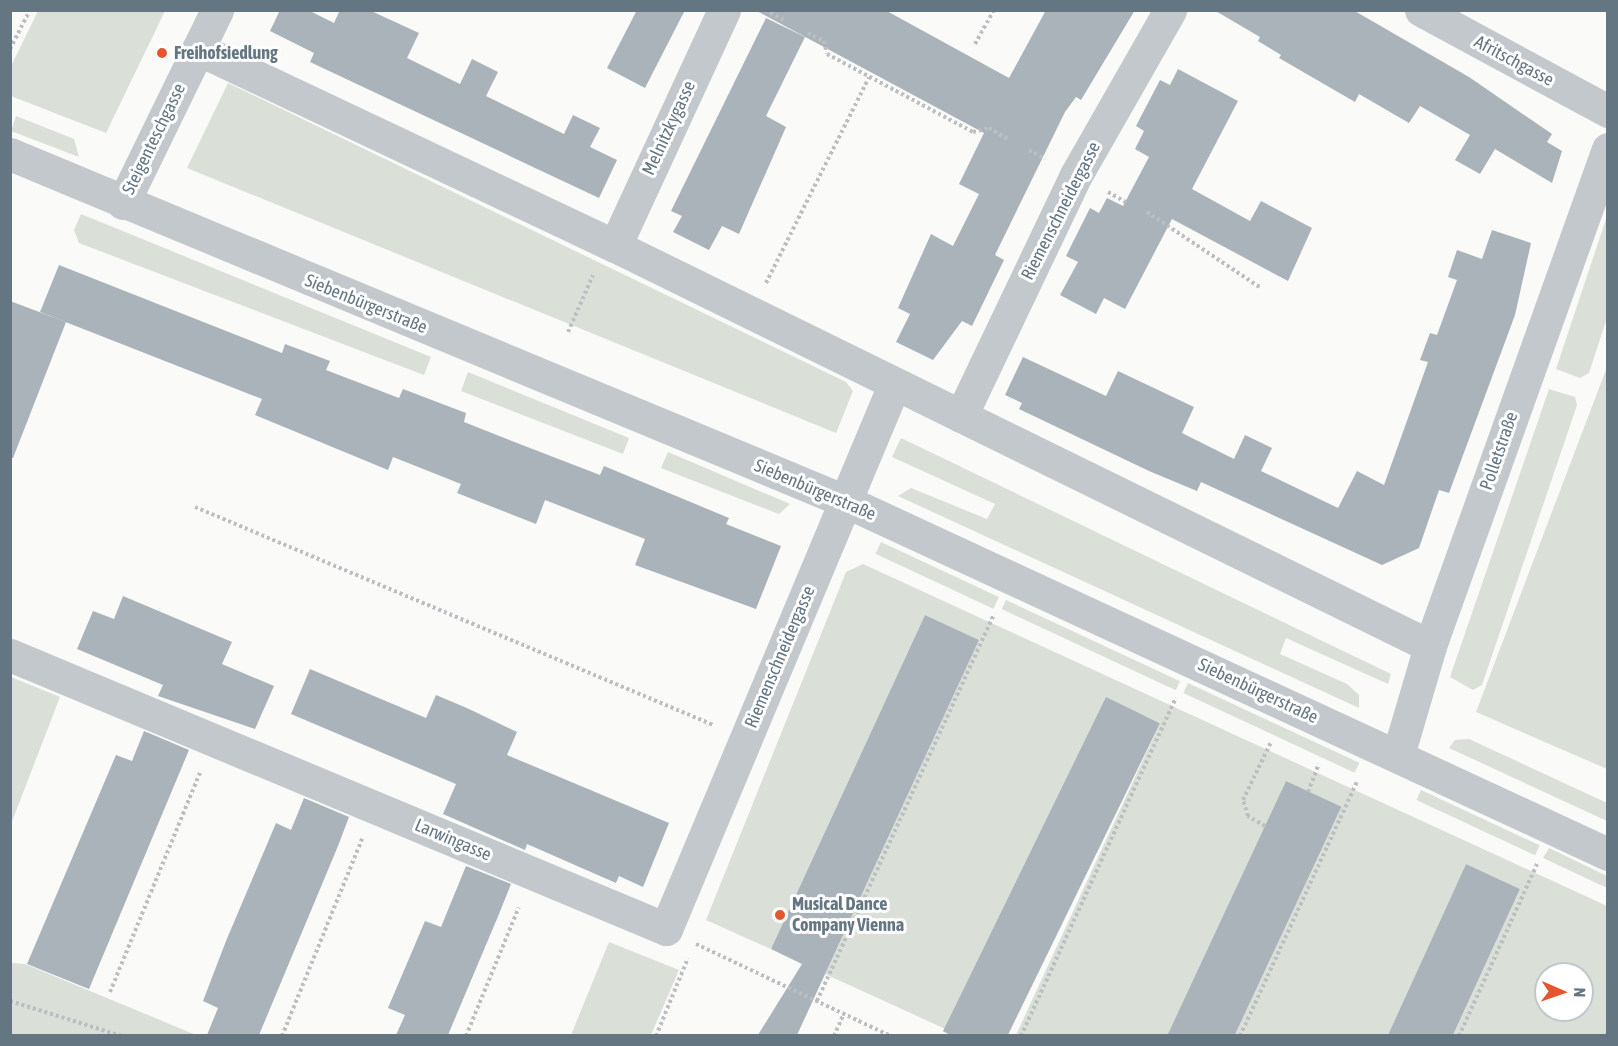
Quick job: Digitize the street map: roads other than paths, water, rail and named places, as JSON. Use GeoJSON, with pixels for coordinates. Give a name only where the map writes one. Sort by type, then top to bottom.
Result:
{"type":"FeatureCollection","features":[{"type":"Feature","properties":{"kind":"street","name":"Steigenteschgasse"},"geometry":{"type":"LineString","coordinates":[[123,203],[217,10]]}},
{"type":"Feature","properties":{"kind":"street","name":"Melnitzkygasse"},"geometry":{"type":"LineString","coordinates":[[607,242],[724,10]]}},
{"type":"Feature","properties":{"kind":"street","name":"Riemenschneidergasse"},"geometry":{"type":"LineString","coordinates":[[961,416],[1076,175],[1170,10]]}},
{"type":"Feature","properties":{"kind":"street","name":"Afritschgasse"},"geometry":{"type":"LineString","coordinates":[[1421,10],[1608,111]]}},
{"type":"Feature","properties":{"kind":"street"},"geometry":{"type":"LineString","coordinates":[[198,49],[607,242],[894,385],[1430,646]]}},
{"type":"Feature","properties":{"kind":"street","name":"Polletstraße"},"geometry":{"type":"LineString","coordinates":[[1398,755],[1430,646],[1608,149]]}},
{"type":"Feature","properties":{"kind":"street","name":"Siebenbürgerstraße"},"geometry":{"type":"LineString","coordinates":[[12,159],[845,501],[1608,854]]}},
{"type":"Feature","properties":{"kind":"street","name":"Riemenschneidergasse"},"geometry":{"type":"LineString","coordinates":[[680,936],[845,501],[894,385]]}},
{"type":"Feature","properties":{"kind":"street","name":"Larwingasse"},"geometry":{"type":"LineString","coordinates":[[10,655],[680,936]]}},
{"type":"Feature","properties":{"kind":"place","name":"Freihofsiedlung"},"geometry":{"type":"Point","coordinates":[162,53]}},
{"type":"Feature","properties":{"kind":"place","name":"Musical Dance Company Vienna"},"geometry":{"type":"Point","coordinates":[780,915]}}]}
